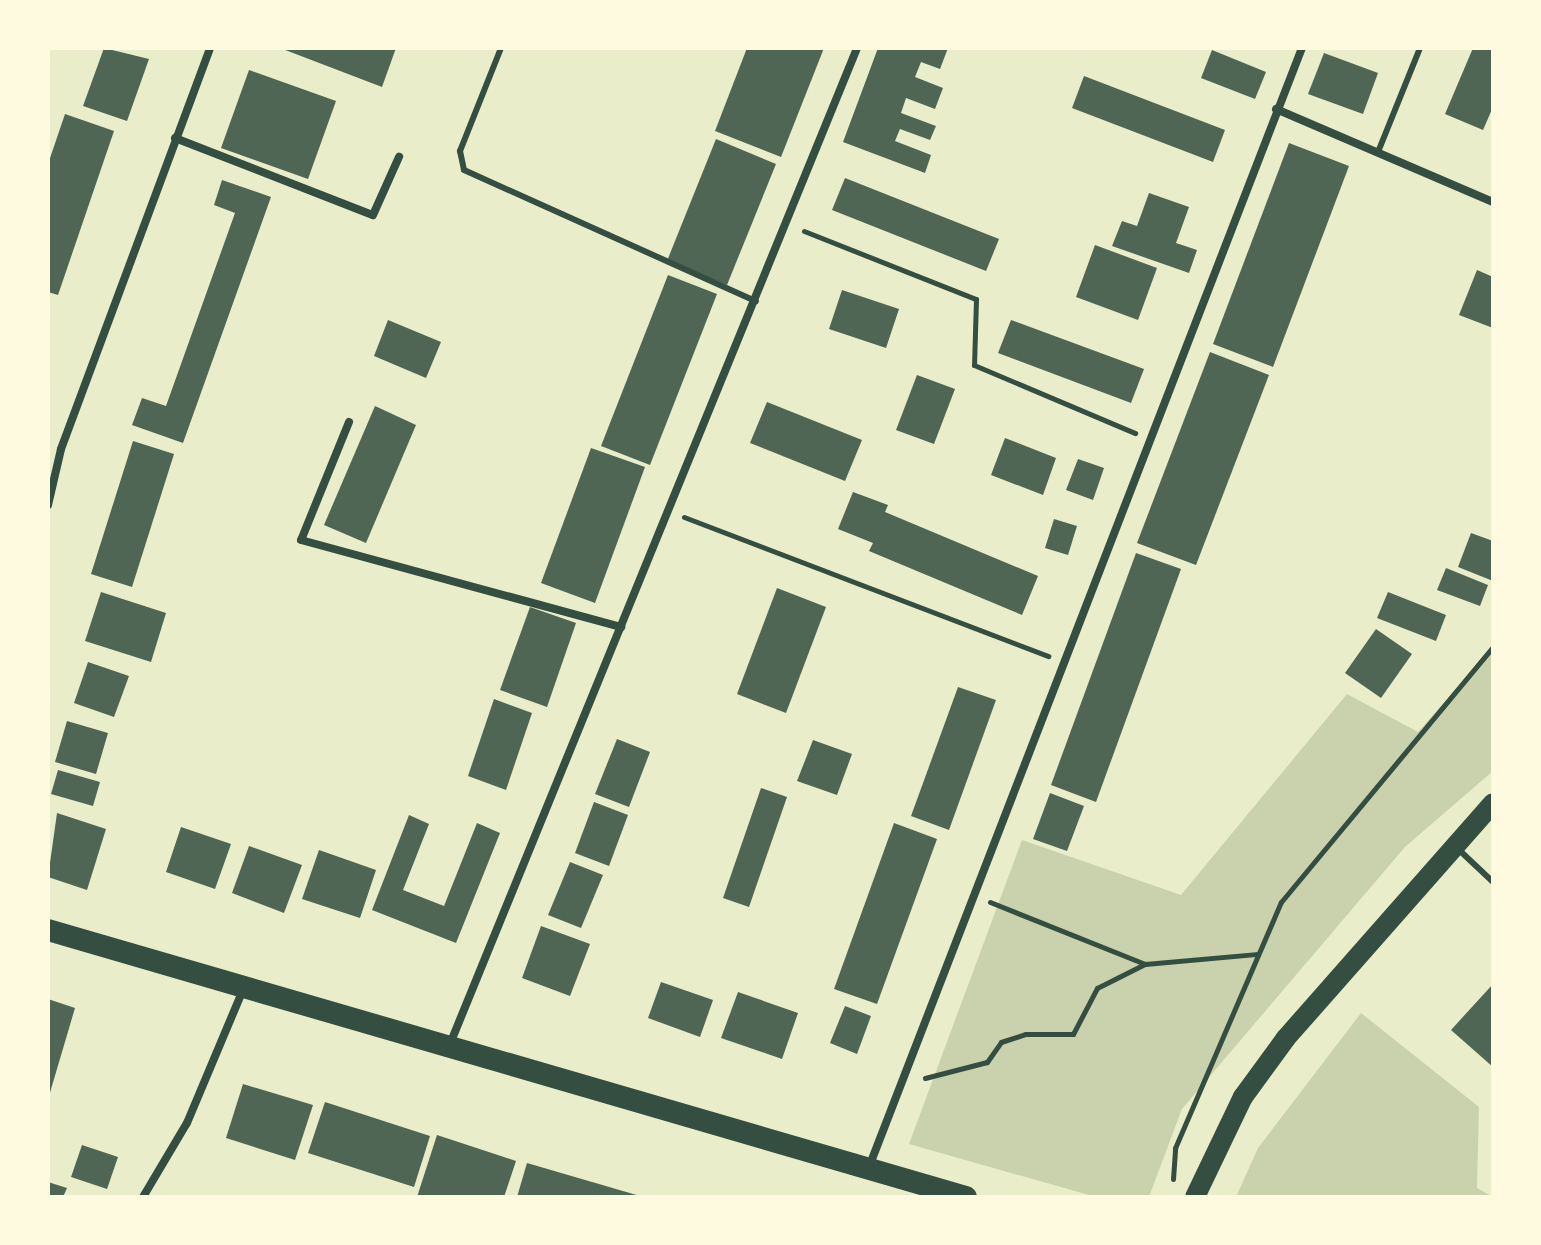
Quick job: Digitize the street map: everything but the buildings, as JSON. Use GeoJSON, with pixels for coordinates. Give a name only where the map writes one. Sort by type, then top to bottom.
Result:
{"type":"FeatureCollection","features":[{"type":"Feature","properties":{"kind":"highway"},"geometry":{"type":"LineString","coordinates":[[48,930],[448,1049],[966,1197]]}},
{"type":"Feature","properties":{"kind":"main road"},"geometry":{"type":"LineString","coordinates":[[1195,1197],[1243,1097],[1286,1038],[1493,803]]}},
{"type":"Feature","properties":{"kind":"street"},"geometry":{"type":"LineString","coordinates":[[48,505],[61,449],[210,48]]}},
{"type":"Feature","properties":{"kind":"street"},"geometry":{"type":"LineString","coordinates":[[448,1049],[671,512],[857,48]]}},
{"type":"Feature","properties":{"kind":"street"},"geometry":{"type":"LineString","coordinates":[[869,1168],[1060,661],[1302,48]]}},
{"type":"Feature","properties":{"kind":"street"},"geometry":{"type":"LineString","coordinates":[[1276,109],[1493,202]]}},
{"type":"Feature","properties":{"kind":"street"},"geometry":{"type":"LineString","coordinates":[[175,138],[373,215],[399,157]]}},
{"type":"Feature","properties":{"kind":"street"},"geometry":{"type":"LineString","coordinates":[[349,422],[301,540],[621,627]]}},
{"type":"Feature","properties":{"kind":"street"},"geometry":{"type":"LineString","coordinates":[[143,1197],[187,1123],[244,989]]}},
{"type":"Feature","properties":{"kind":"lane"},"geometry":{"type":"LineString","coordinates":[[501,48],[460,151],[464,170],[756,301]]}},
{"type":"Feature","properties":{"kind":"lane"},"geometry":{"type":"LineString","coordinates":[[1378,152],[1420,48]]}},
{"type":"Feature","properties":{"kind":"lane"},"geometry":{"type":"LineString","coordinates":[[1455,846],[1493,882]]}},
{"type":"Feature","properties":{"kind":"path"},"geometry":{"type":"LineString","coordinates":[[786,224],[976,299],[974,365],[1147,438]]}},
{"type":"Feature","properties":{"kind":"path"},"geometry":{"type":"LineString","coordinates":[[671,512],[1060,661]]}},
{"type":"Feature","properties":{"kind":"path"},"geometry":{"type":"LineString","coordinates":[[1172,1185],[1175,1148],[1256,954],[1298,877],[1493,647]]}},
{"type":"Feature","properties":{"kind":"path"},"geometry":{"type":"LineString","coordinates":[[971,896],[1145,964]]}},
{"type":"Feature","properties":{"kind":"path"},"geometry":{"type":"LineString","coordinates":[[897,1087],[987,1062],[1001,1042],[1026,1034],[1073,1034],[1097,988],[1145,964],[1256,954]]}},
{"type":"Feature","properties":{"kind":"green space"},"geometry":{"type":"Polygon","coordinates":[[[1493,647],[1493,771],[1405,847],[1182,1109],[1149,1197],[1096,1197],[909,1144],[1022,840],[1181,895],[1347,694],[1418,732],[1493,647]]]}},
{"type":"Feature","properties":{"kind":"green space"},"geometry":{"type":"Polygon","coordinates":[[[1361,1013],[1479,1107],[1477,1188],[1493,1197],[1236,1197],[1258,1148],[1361,1013]]]}}]}
